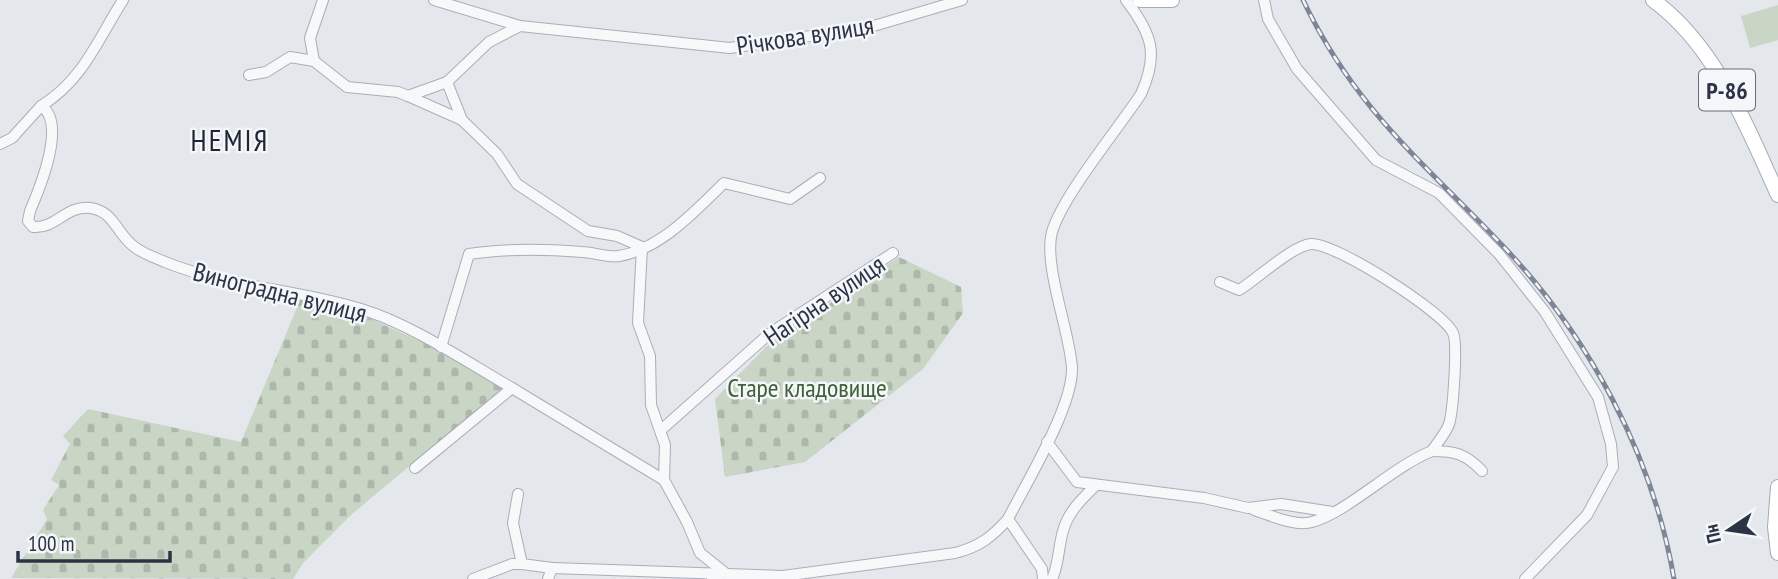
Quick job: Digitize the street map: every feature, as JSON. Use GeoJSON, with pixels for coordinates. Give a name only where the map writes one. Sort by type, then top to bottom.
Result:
{"type":"FeatureCollection","features":[{"type":"Feature","properties":{"kind":"main road"},"geometry":{"type":"LineString","coordinates":[[1140,0],[1172,0]]}},
{"type":"Feature","properties":{"kind":"main road","name":"Р-86"},"geometry":{"type":"LineString","coordinates":[[1653,0],[1686,30],[1702,49],[1741,116],[1778,195]]}},
{"type":"Feature","properties":{"kind":"main road"},"geometry":{"type":"LineString","coordinates":[[1778,487],[1774,527],[1778,553]]}},
{"type":"Feature","properties":{"kind":"street"},"geometry":{"type":"LineString","coordinates":[[0,144],[12,138],[41,106],[66,90],[77,77],[123,0]]}},
{"type":"Feature","properties":{"kind":"street"},"geometry":{"type":"LineString","coordinates":[[314,61],[310,38],[323,0]]}},
{"type":"Feature","properties":{"kind":"street","name":"Річкова вулиця"},"geometry":{"type":"LineString","coordinates":[[434,0],[520,26],[730,48],[870,27],[962,0]]}},
{"type":"Feature","properties":{"kind":"street"},"geometry":{"type":"LineString","coordinates":[[473,579],[513,564],[552,568],[783,576],[956,553],[975,548],[991,537],[1008,519],[1047,442],[1068,391],[1072,370],[1052,255],[1052,232],[1067,202],[1141,94],[1150,75],[1153,52],[1141,20],[1126,0]]}},
{"type":"Feature","properties":{"kind":"street"},"geometry":{"type":"LineString","coordinates":[[1264,0],[1268,19],[1297,69],[1376,160],[1439,193],[1499,254],[1545,312],[1598,397],[1611,444],[1613,467],[1587,515],[1525,579]]}},
{"type":"Feature","properties":{"kind":"street"},"geometry":{"type":"LineString","coordinates":[[408,96],[447,82],[489,42],[520,26]]}},
{"type":"Feature","properties":{"kind":"street"},"geometry":{"type":"LineString","coordinates":[[249,75],[266,72],[290,57],[314,61],[347,88],[398,92],[408,96],[462,120],[497,154],[517,184],[588,231],[617,236],[642,247]]}},
{"type":"Feature","properties":{"kind":"street"},"geometry":{"type":"LineString","coordinates":[[447,82],[462,120]]}},
{"type":"Feature","properties":{"kind":"street","name":"Виноградна вулиця"},"geometry":{"type":"LineString","coordinates":[[41,106],[49,111],[52,119],[51,141],[28,221],[33,227],[44,228],[71,209],[90,208],[107,212],[135,248],[168,263],[248,285],[363,310],[441,346],[664,480]]}},
{"type":"Feature","properties":{"kind":"street"},"geometry":{"type":"LineString","coordinates":[[441,346],[469,254],[499,249],[618,256],[657,240],[690,216],[724,184],[790,199],[820,178]]}},
{"type":"Feature","properties":{"kind":"street"},"geometry":{"type":"LineString","coordinates":[[1220,282],[1239,290],[1298,249],[1310,244],[1320,245],[1341,252],[1441,318],[1454,334],[1456,356],[1449,424],[1432,451]]}},
{"type":"Feature","properties":{"kind":"street"},"geometry":{"type":"LineString","coordinates":[[642,247],[638,323],[650,356],[651,405],[665,445],[664,480],[701,553],[724,572]]}},
{"type":"Feature","properties":{"kind":"street","name":"Нагірна вулиця"},"geometry":{"type":"LineString","coordinates":[[661,430],[769,334],[893,253]]}},
{"type":"Feature","properties":{"kind":"street"},"geometry":{"type":"LineString","coordinates":[[415,468],[512,388]]}},
{"type":"Feature","properties":{"kind":"street"},"geometry":{"type":"LineString","coordinates":[[1047,442],[1077,482],[1204,498],[1288,520],[1310,523],[1332,512],[1410,460],[1432,451],[1452,451],[1469,457],[1482,471]]}},
{"type":"Feature","properties":{"kind":"street"},"geometry":{"type":"LineString","coordinates":[[1052,579],[1064,526],[1077,504],[1095,486]]}},
{"type":"Feature","properties":{"kind":"street"},"geometry":{"type":"LineString","coordinates":[[518,495],[513,523],[522,564]]}},
{"type":"Feature","properties":{"kind":"street"},"geometry":{"type":"LineString","coordinates":[[1008,519],[1042,569],[1043,579]]}},
{"type":"Feature","properties":{"kind":"street"},"geometry":{"type":"LineString","coordinates":[[548,579],[552,568]]}},
{"type":"Feature","properties":{"kind":"street"},"geometry":{"type":"LineString","coordinates":[[712,579],[724,572]]}},
{"type":"Feature","properties":{"kind":"green space"},"geometry":{"type":"Polygon","coordinates":[[[1778,5],[1778,40],[1750,48],[1741,16],[1778,5]]]}},
{"type":"Feature","properties":{"kind":"green space","name":"Старе кладовище"},"geometry":{"type":"Polygon","coordinates":[[[899,257],[961,287],[963,313],[923,369],[805,462],[725,477],[715,399],[770,343],[899,257]]]}},
{"type":"Feature","properties":{"kind":"green space"},"geometry":{"type":"Polygon","coordinates":[[[301,298],[360,314],[433,347],[503,388],[352,514],[303,563],[293,579],[11,578],[47,519],[43,510],[59,485],[51,480],[70,444],[63,436],[88,409],[241,442],[301,298]]]}},
{"type":"Feature","properties":{"kind":"railway"},"geometry":{"type":"LineString","coordinates":[[1303,0],[1323,38],[1368,103],[1392,132],[1533,280],[1589,358],[1633,443],[1650,487],[1674,579]]}},
{"type":"Feature","properties":{"kind":"district","name":"НЕМІЯ"},"geometry":{"type":"Point","coordinates":[230,139]}}]}
